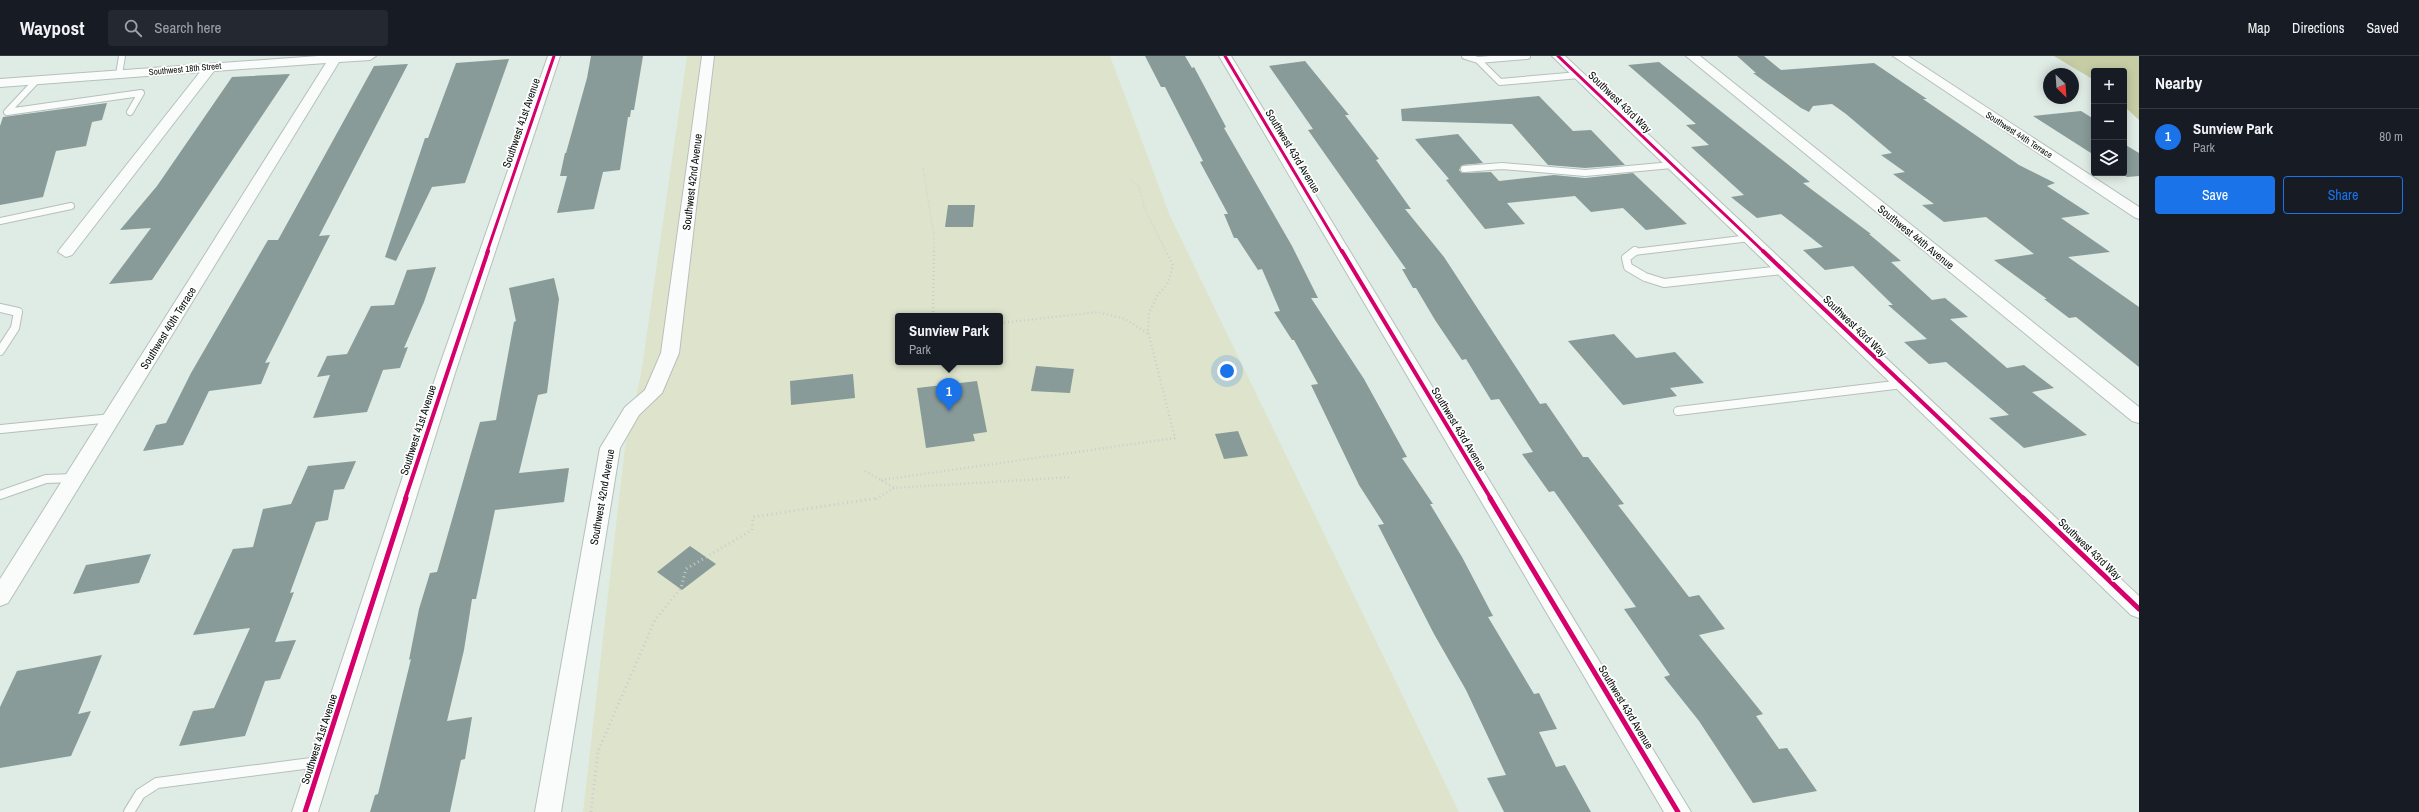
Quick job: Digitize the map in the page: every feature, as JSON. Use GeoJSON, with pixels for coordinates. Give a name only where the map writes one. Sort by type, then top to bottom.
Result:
{"type":"FeatureCollection","features":[{"type":"Feature","properties":{"kind":"street","name":"Southwest 18th Street"},"geometry":{"type":"LineString","coordinates":[[0,83],[211,67],[228,61],[370,56]]}},
{"type":"Feature","properties":{"kind":"street","name":"Southwest 41st Avenue"},"geometry":{"type":"LineString","coordinates":[[305,812],[446,373],[554,56]]}},
{"type":"Feature","properties":{"kind":"street","name":"Southwest 42nd Avenue"},"geometry":{"type":"LineString","coordinates":[[548,812],[610,448],[632,411],[653,393],[670,353],[708,56]]}},
{"type":"Feature","properties":{"kind":"street","name":"Southwest 43rd Avenue"},"geometry":{"type":"LineString","coordinates":[[1225,56],[1678,812]]}},
{"type":"Feature","properties":{"kind":"street","name":"Southwest 43rd Way"},"geometry":{"type":"LineString","coordinates":[[1558,56],[2139,609]]}},
{"type":"Feature","properties":{"kind":"street","name":"Southwest 44th Avenue"},"geometry":{"type":"LineString","coordinates":[[1692,56],[2139,418]]}},
{"type":"Feature","properties":{"kind":"street","name":"Southwest 44th Terrace"},"geometry":{"type":"LineString","coordinates":[[1899,56],[2139,214]]}},
{"type":"Feature","properties":{"kind":"street","name":"Southwest 40th Terrace"},"geometry":{"type":"LineString","coordinates":[[0,597],[335,58]]}},
{"type":"Feature","properties":{"kind":"street"},"geometry":{"type":"LineString","coordinates":[[66,252],[211,67]]}},
{"type":"Feature","properties":{"kind":"lane"},"geometry":{"type":"LineString","coordinates":[[119,75],[122,56]]}},
{"type":"Feature","properties":{"kind":"lane"},"geometry":{"type":"LineString","coordinates":[[1465,56],[1478,60],[1528,56]]}},
{"type":"Feature","properties":{"kind":"lane"},"geometry":{"type":"LineString","coordinates":[[1478,60],[1500,82],[1579,75]]}},
{"type":"Feature","properties":{"kind":"lane"},"geometry":{"type":"LineString","coordinates":[[7,112],[36,81]]}},
{"type":"Feature","properties":{"kind":"lane"},"geometry":{"type":"LineString","coordinates":[[0,115],[7,112],[141,93],[130,112]]}},
{"type":"Feature","properties":{"kind":"lane"},"geometry":{"type":"LineString","coordinates":[[1464,169],[1502,166],[1585,173],[1672,165]]}},
{"type":"Feature","properties":{"kind":"lane"},"geometry":{"type":"LineString","coordinates":[[0,221],[71,206]]}},
{"type":"Feature","properties":{"kind":"lane"},"geometry":{"type":"LineString","coordinates":[[1750,238],[1636,250],[1626,258],[1628,267],[1638,275],[1647,280],[1664,283],[1783,270]]}},
{"type":"Feature","properties":{"kind":"lane"},"geometry":{"type":"LineString","coordinates":[[0,308],[18,312],[15,328],[0,351]]}},
{"type":"Feature","properties":{"kind":"lane"},"geometry":{"type":"LineString","coordinates":[[1678,411],[1903,384]]}},
{"type":"Feature","properties":{"kind":"lane"},"geometry":{"type":"LineString","coordinates":[[1,428],[112,418]]}},
{"type":"Feature","properties":{"kind":"lane"},"geometry":{"type":"LineString","coordinates":[[0,495],[46,479],[74,478]]}},
{"type":"Feature","properties":{"kind":"lane"},"geometry":{"type":"LineString","coordinates":[[129,812],[135,797],[143,788],[157,783],[321,762]]}},
{"type":"Feature","properties":{"kind":"path"},"geometry":{"type":"LineString","coordinates":[[923,168],[934,236],[933,313]]}},
{"type":"Feature","properties":{"kind":"path"},"geometry":{"type":"LineString","coordinates":[[881,480],[1175,438],[1149,334],[1149,313],[1158,296],[1168,283],[1173,265],[1144,207],[1139,186],[1130,180]]}},
{"type":"Feature","properties":{"kind":"path"},"geometry":{"type":"LineString","coordinates":[[1003,323],[1098,312],[1125,319],[1149,334]]}},
{"type":"Feature","properties":{"kind":"path"},"geometry":{"type":"LineString","coordinates":[[865,471],[894,488]]}},
{"type":"Feature","properties":{"kind":"path"},"geometry":{"type":"LineString","coordinates":[[591,812],[598,751],[655,620],[681,588],[686,569],[752,530],[753,517],[875,500],[894,488],[1072,477]]}},
{"type":"Feature","properties":{"kind":"green space"},"geometry":{"type":"Polygon","coordinates":[[[687,56],[1110,56],[1170,216],[1459,812],[583,812],[625,447],[641,374],[687,56]]]}},
{"type":"Feature","properties":{"kind":"green space"},"geometry":{"type":"Polygon","coordinates":[[[2054,56],[2139,56],[2139,120],[2127,109],[2127,68],[2091,68],[2091,78],[2079,71],[2079,68],[2074,68],[2054,56]]]}},
{"type":"Feature","properties":{"kind":"building"},"geometry":{"type":"Polygon","coordinates":[[[591,56],[643,56],[634,110],[631,110],[630,117],[628,117],[620,170],[603,172],[594,209],[557,213],[567,176],[560,176],[565,153],[587,78],[591,56]]]}},
{"type":"Feature","properties":{"kind":"building"},"geometry":{"type":"Polygon","coordinates":[[[1145,56],[1185,56],[1192,68],[1194,67],[1226,127],[1224,128],[1292,246],[1318,298],[1311,298],[1364,379],[1407,457],[1402,458],[1433,504],[1430,504],[1462,557],[1493,616],[1488,617],[1534,694],[1539,693],[1557,729],[1539,732],[1556,767],[1565,765],[1591,812],[1504,812],[1487,778],[1506,775],[1466,690],[1434,634],[1378,525],[1384,524],[1359,485],[1311,385],[1318,384],[1294,340],[1292,340],[1274,312],[1280,311],[1262,269],[1258,270],[1237,238],[1234,238],[1224,214],[1228,214],[1200,162],[1203,161],[1165,87],[1161,87],[1145,56]]]}},
{"type":"Feature","properties":{"kind":"building"},"geometry":{"type":"Polygon","coordinates":[[[1737,56],[1764,56],[1781,70],[1874,63],[1927,99],[1923,99],[2019,165],[2055,183],[2047,186],[2090,214],[2061,218],[2110,252],[2068,257],[2139,307],[2139,367],[2076,317],[2069,318],[2044,299],[2047,299],[1994,260],[2034,254],[1986,217],[1944,222],[1922,205],[1934,204],[1893,174],[1905,172],[1881,155],[1892,153],[1846,114],[1832,104],[1813,106],[1809,112],[1801,108],[1753,73],[1756,73],[1737,56]]]}},
{"type":"Feature","properties":{"kind":"building"},"geometry":{"type":"Polygon","coordinates":[[[509,59],[465,183],[432,187],[396,261],[385,257],[425,138],[428,138],[456,63],[509,59]]]}},
{"type":"Feature","properties":{"kind":"building"},"geometry":{"type":"Polygon","coordinates":[[[1305,61],[1349,115],[1345,115],[1379,159],[1376,160],[1411,209],[1405,209],[1444,257],[1540,404],[1546,403],[1583,457],[1588,457],[1624,504],[1618,505],[1689,597],[1699,595],[1725,629],[1699,635],[1763,714],[1756,716],[1779,749],[1787,748],[1817,791],[1753,803],[1699,721],[1664,677],[1670,675],[1624,609],[1636,607],[1554,491],[1549,492],[1522,454],[1533,452],[1499,399],[1491,400],[1466,359],[1462,360],[1435,320],[1416,288],[1413,288],[1402,269],[1406,269],[1308,130],[1313,129],[1269,66],[1305,61]]]}},
{"type":"Feature","properties":{"kind":"building"},"geometry":{"type":"Polygon","coordinates":[[[1659,62],[1810,182],[1803,183],[1871,234],[1869,234],[1901,261],[1891,262],[1932,300],[1945,298],[1968,317],[1950,319],[2007,368],[2024,365],[2054,388],[2032,392],[2087,435],[2024,448],[1989,418],[2009,415],[1946,362],[1929,364],[1904,342],[1927,339],[1888,305],[1893,305],[1853,266],[1825,270],[1803,250],[1823,247],[1781,214],[1757,218],[1731,197],[1744,195],[1691,147],[1709,145],[1686,125],[1696,124],[1628,65],[1659,62]]]}},
{"type":"Feature","properties":{"kind":"building"},"geometry":{"type":"Polygon","coordinates":[[[408,64],[319,236],[330,235],[265,363],[270,362],[261,384],[209,391],[183,445],[143,451],[156,425],[166,423],[191,373],[268,240],[278,240],[374,66],[408,64]]]}},
{"type":"Feature","properties":{"kind":"building"},"geometry":{"type":"Polygon","coordinates":[[[290,74],[152,280],[109,284],[151,228],[120,230],[157,186],[232,77],[290,74]]]}},
{"type":"Feature","properties":{"kind":"building"},"geometry":{"type":"Polygon","coordinates":[[[1539,96],[1573,131],[1591,130],[1625,165],[1585,168],[1548,165],[1512,124],[1402,121],[1401,109],[1539,96]]]}},
{"type":"Feature","properties":{"kind":"building"},"geometry":{"type":"Polygon","coordinates":[[[107,103],[102,120],[92,122],[86,146],[56,151],[43,197],[0,205],[0,126],[3,117],[107,103]]]}},
{"type":"Feature","properties":{"kind":"building"},"geometry":{"type":"Polygon","coordinates":[[[2081,111],[2091,117],[2091,153],[2033,116],[2081,111]]]}},
{"type":"Feature","properties":{"kind":"building"},"geometry":{"type":"Polygon","coordinates":[[[1458,134],[1483,163],[1462,165],[1459,170],[1462,173],[1491,172],[1499,181],[1554,175],[1585,178],[1633,173],[1687,224],[1646,230],[1623,208],[1591,212],[1575,196],[1507,203],[1525,224],[1485,229],[1446,180],[1449,179],[1415,139],[1458,134]]]}},
{"type":"Feature","properties":{"kind":"building"},"geometry":{"type":"Polygon","coordinates":[[[2127,146],[2139,153],[2139,176],[2127,177],[2126,176],[2127,176],[2127,146]]]}},
{"type":"Feature","properties":{"kind":"building"},"geometry":{"type":"Polygon","coordinates":[[[948,205],[975,205],[973,227],[945,227],[948,205]]]}},
{"type":"Feature","properties":{"kind":"building"},"geometry":{"type":"Polygon","coordinates":[[[436,267],[424,302],[404,348],[408,347],[400,368],[383,370],[367,412],[313,418],[330,375],[317,377],[327,356],[347,354],[371,306],[394,305],[407,270],[436,267]]]}},
{"type":"Feature","properties":{"kind":"building"},"geometry":{"type":"Polygon","coordinates":[[[554,278],[559,299],[547,393],[538,395],[519,473],[569,468],[564,502],[495,510],[476,599],[472,599],[464,650],[447,721],[472,717],[465,759],[461,760],[450,812],[370,812],[375,795],[378,794],[411,659],[409,660],[419,609],[430,573],[437,572],[480,422],[496,420],[514,322],[516,321],[509,288],[554,278]]]}},
{"type":"Feature","properties":{"kind":"building"},"geometry":{"type":"Polygon","coordinates":[[[1614,334],[1636,358],[1675,352],[1704,383],[1670,388],[1677,396],[1623,405],[1568,341],[1614,334]]]}},
{"type":"Feature","properties":{"kind":"building"},"geometry":{"type":"Polygon","coordinates":[[[1036,366],[1074,369],[1070,393],[1031,391],[1036,366]]]}},
{"type":"Feature","properties":{"kind":"building"},"geometry":{"type":"Polygon","coordinates":[[[853,374],[855,398],[791,405],[790,381],[853,374]]]}},
{"type":"Feature","properties":{"kind":"building"},"geometry":{"type":"Polygon","coordinates":[[[977,381],[987,432],[973,434],[975,441],[926,448],[917,388],[977,381]]]}},
{"type":"Feature","properties":{"kind":"building"},"geometry":{"type":"Polygon","coordinates":[[[1238,431],[1248,456],[1224,459],[1215,434],[1238,431]]]}},
{"type":"Feature","properties":{"kind":"building"},"geometry":{"type":"Polygon","coordinates":[[[356,461],[344,489],[334,490],[328,520],[316,522],[290,593],[294,592],[275,642],[296,640],[280,679],[265,681],[245,736],[179,746],[193,711],[214,708],[250,628],[193,635],[233,549],[253,547],[263,509],[291,504],[308,466],[356,461]]]}},
{"type":"Feature","properties":{"kind":"building"},"geometry":{"type":"Polygon","coordinates":[[[690,546],[716,564],[682,590],[657,572],[690,546]]]}},
{"type":"Feature","properties":{"kind":"building"},"geometry":{"type":"Polygon","coordinates":[[[151,554],[139,583],[73,594],[86,565],[151,554]]]}},
{"type":"Feature","properties":{"kind":"building"},"geometry":{"type":"Polygon","coordinates":[[[102,655],[78,714],[91,711],[71,756],[0,768],[0,707],[17,671],[102,655]]]}},
{"type":"Feature","properties":{"kind":"cycle path"},"geometry":{"type":"LineString","coordinates":[[305,812],[446,373],[554,56]]}},
{"type":"Feature","properties":{"kind":"cycle path"},"geometry":{"type":"LineString","coordinates":[[1225,56],[1678,812]]}},
{"type":"Feature","properties":{"kind":"cycle path"},"geometry":{"type":"LineString","coordinates":[[1558,56],[2139,609]]}},
{"type":"Feature","properties":{"kind":"place","name":"Sunview Park"},"geometry":{"type":"Point","coordinates":[949,411]}}]}
